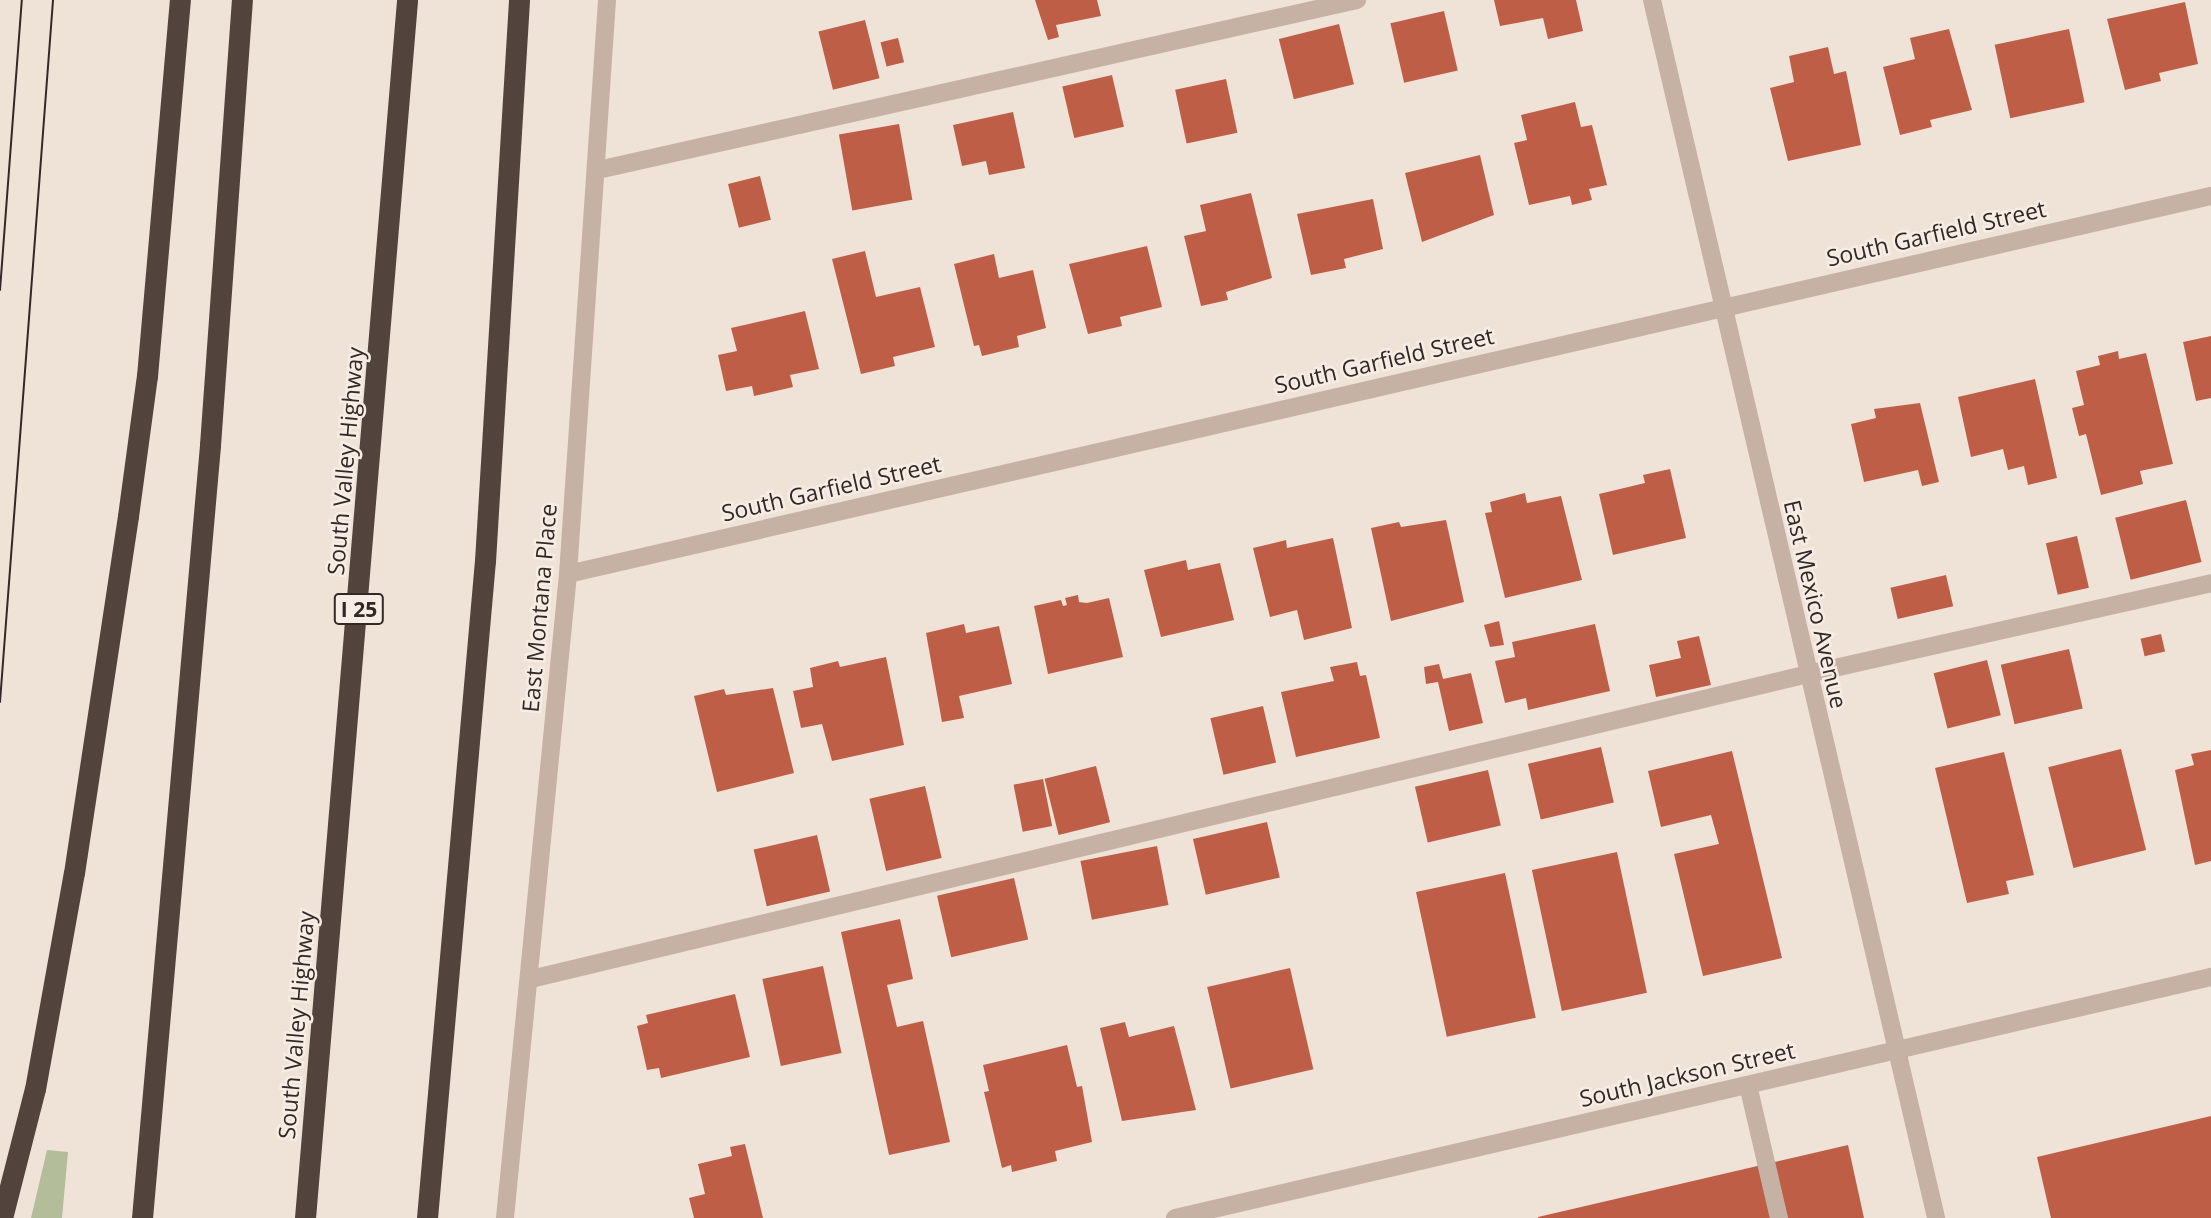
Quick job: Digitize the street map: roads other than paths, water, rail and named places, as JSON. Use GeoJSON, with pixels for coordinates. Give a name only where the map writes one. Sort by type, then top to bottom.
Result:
{"type":"FeatureCollection","features":[{"type":"Feature","properties":{"kind":"highway"},"geometry":{"type":"LineString","coordinates":[[2,1218],[35,1089],[75,873],[128,516],[147,376],[180,0]]}},
{"type":"Feature","properties":{"kind":"highway"},"geometry":{"type":"LineString","coordinates":[[142,1218],[210,445],[243,0]]}},
{"type":"Feature","properties":{"kind":"highway","name":"South Valley Highway"},"geometry":{"type":"LineString","coordinates":[[305,1218],[407,0]]}},
{"type":"Feature","properties":{"kind":"highway"},"geometry":{"type":"LineString","coordinates":[[427,1218],[486,547],[519,0]]}},
{"type":"Feature","properties":{"kind":"street","name":"East Montana Place"},"geometry":{"type":"LineString","coordinates":[[505,1218],[531,979],[568,575],[598,170],[607,0]]}},
{"type":"Feature","properties":{"kind":"street"},"geometry":{"type":"LineString","coordinates":[[598,170],[1357,0]]}},
{"type":"Feature","properties":{"kind":"street","name":"East Mexico Avenue"},"geometry":{"type":"LineString","coordinates":[[1652,0],[1720,307],[1936,1218]]}},
{"type":"Feature","properties":{"kind":"street","name":"South Garfield Street"},"geometry":{"type":"LineString","coordinates":[[568,575],[1720,307],[2211,196]]}},
{"type":"Feature","properties":{"kind":"street"},"geometry":{"type":"LineString","coordinates":[[531,979],[1808,674],[2211,583]]}},
{"type":"Feature","properties":{"kind":"street","name":"South Jackson Street"},"geometry":{"type":"LineString","coordinates":[[1175,1218],[2211,977]]}},
{"type":"Feature","properties":{"kind":"street"},"geometry":{"type":"LineString","coordinates":[[1748,1085],[1779,1218]]}},
{"type":"Feature","properties":{"kind":"tram line"},"geometry":{"type":"LineString","coordinates":[[0,290],[22,0]]}},
{"type":"Feature","properties":{"kind":"tram line"},"geometry":{"type":"LineString","coordinates":[[0,702],[53,0]]}}]}
